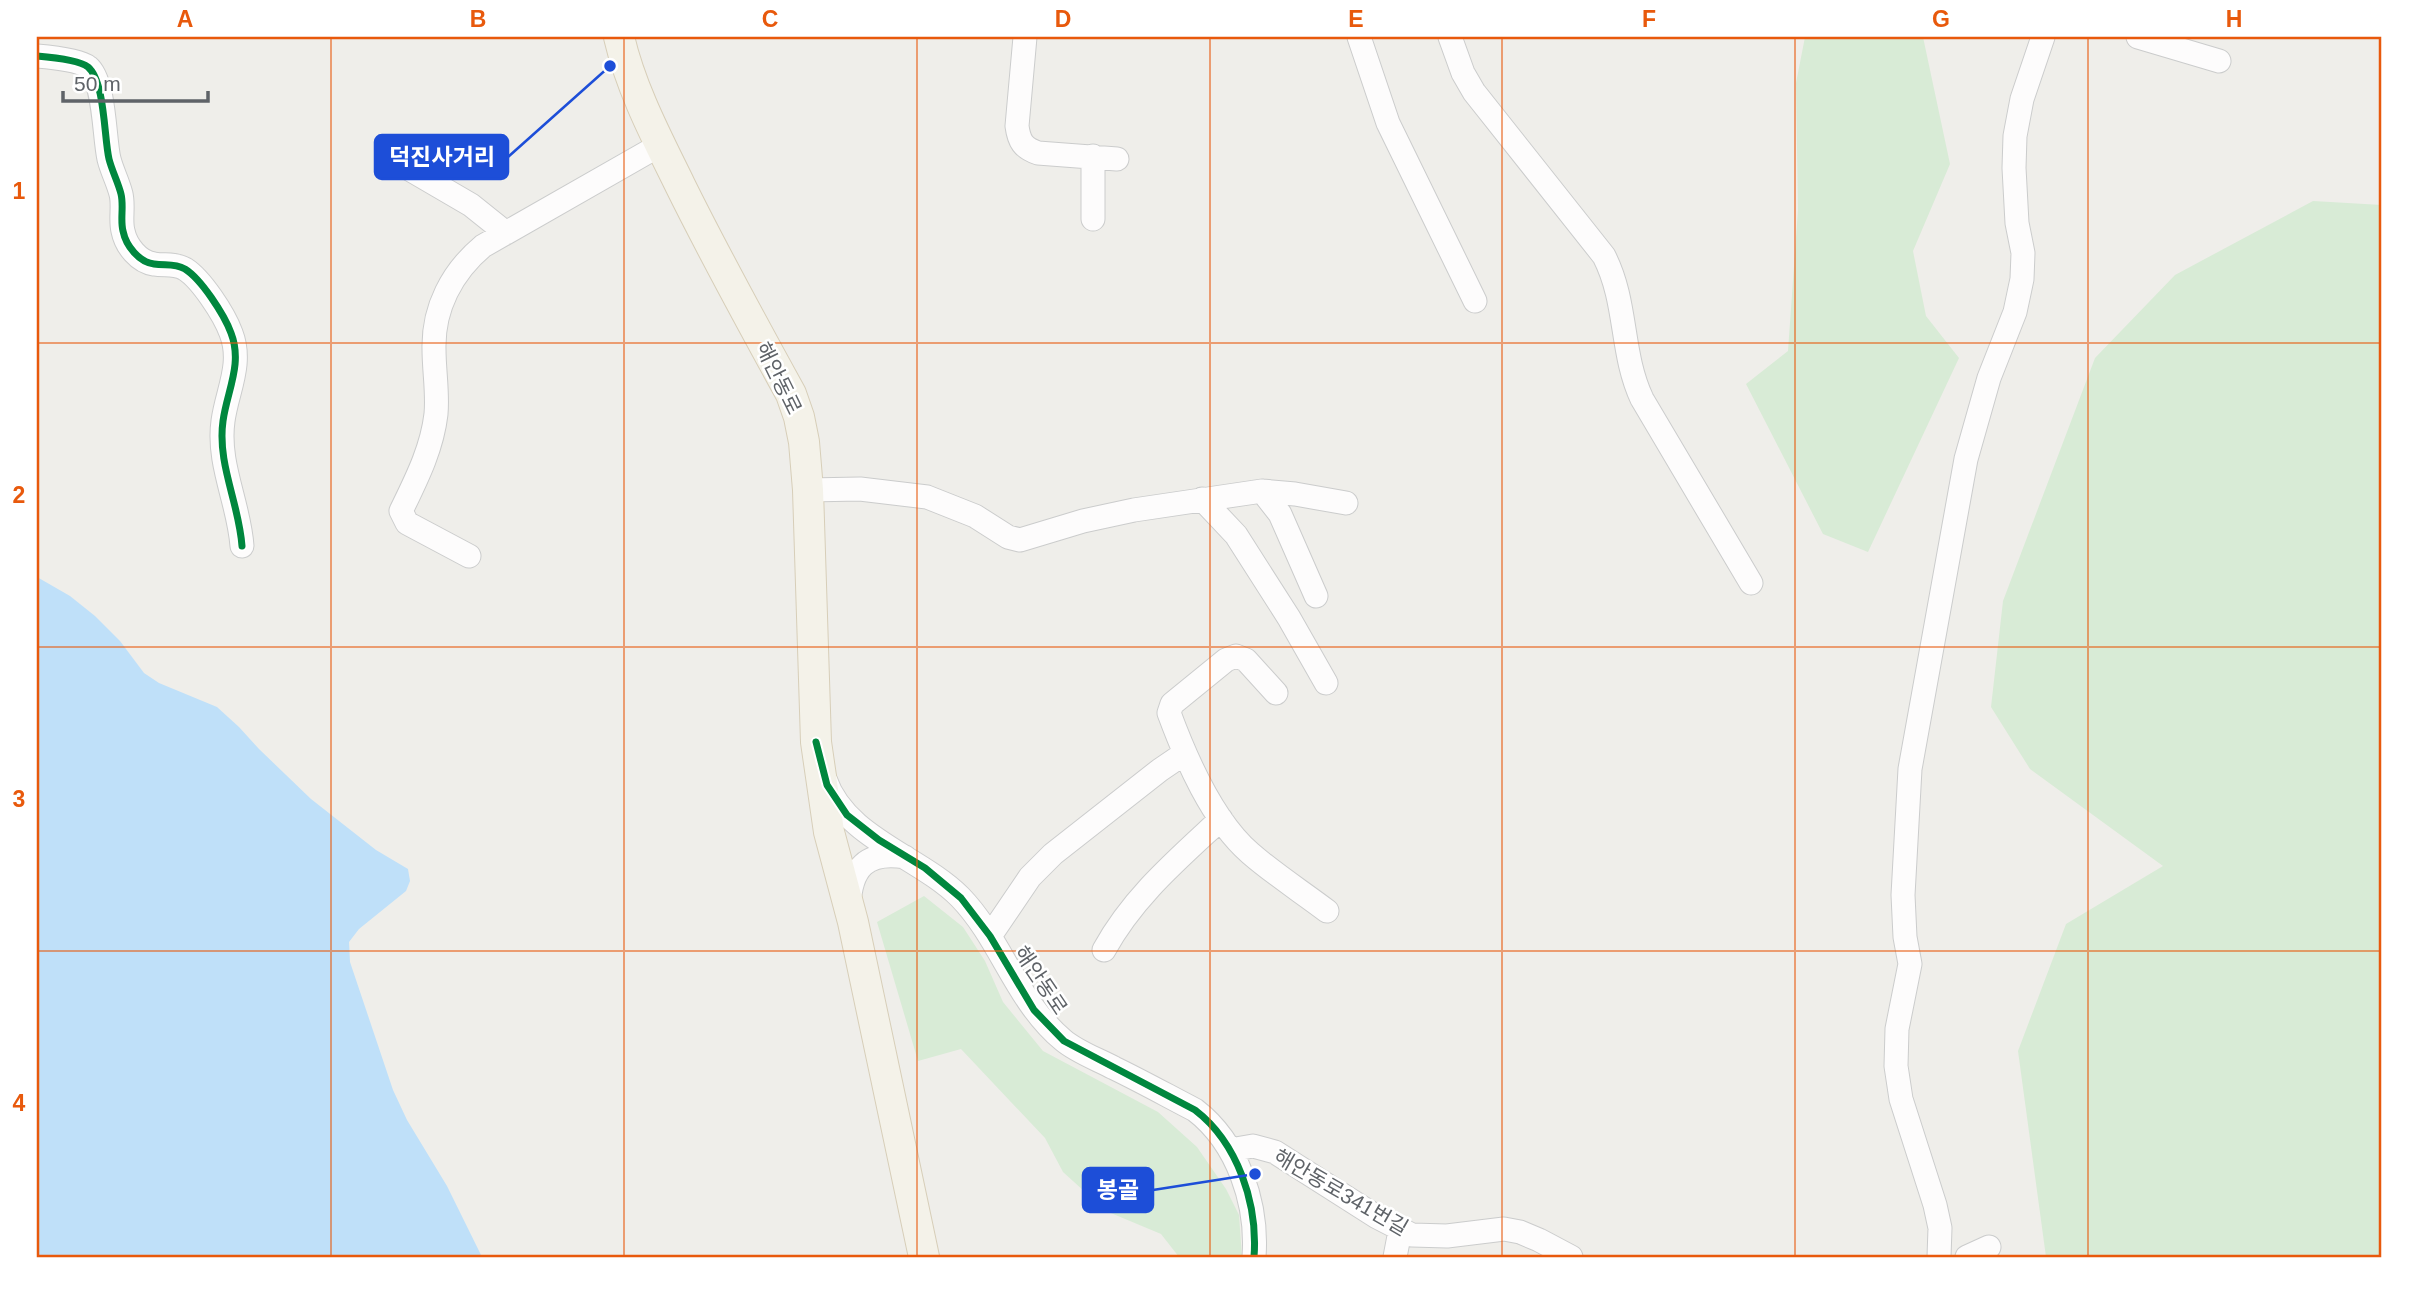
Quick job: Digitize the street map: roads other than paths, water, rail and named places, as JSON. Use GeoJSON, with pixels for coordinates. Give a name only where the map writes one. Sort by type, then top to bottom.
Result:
{"type":"FeatureCollection","features":[{"type":"Feature","properties":{"kind":"main road","name":"해안동로"},"geometry":{"type":"LineString","coordinates":[[599,37],[634,85]]}},
{"type":"Feature","properties":{"kind":"main road","name":"해안동로"},"geometry":{"type":"LineString","coordinates":[[619,37],[634,85],[660,145],[718,262],[791,394],[799,417],[808,490],[816,742],[829,832],[885,1065],[924,1257]]}},
{"type":"Feature","properties":{"kind":"street"},"geometry":{"type":"LineString","coordinates":[[1025,37],[1017,126],[1019,139],[1027,149],[1038,153],[1117,159]]}},
{"type":"Feature","properties":{"kind":"street"},"geometry":{"type":"LineString","coordinates":[[1359,37],[1388,123],[1475,301]]}},
{"type":"Feature","properties":{"kind":"street"},"geometry":{"type":"LineString","coordinates":[[1450,37],[1463,73],[1474,92],[1604,256],[1614,276],[1619,295],[1632,378],[1751,583]]}},
{"type":"Feature","properties":{"kind":"street"},"geometry":{"type":"LineString","coordinates":[[1939,1257],[1940,1228],[1935,1205],[1901,1099],[1896,1066],[1897,1029],[1910,964],[1905,937],[1903,895],[1910,769],[1966,459],[1989,378],[2015,312],[2022,279],[2023,253],[2017,223],[2014,168],[2015,136],[2022,99],[2043,37]]}},
{"type":"Feature","properties":{"kind":"street"},"geometry":{"type":"LineString","coordinates":[[2138,37],[2219,61]]}},
{"type":"Feature","properties":{"kind":"street"},"geometry":{"type":"LineString","coordinates":[[37,56],[87,66],[93,73],[99,88],[109,160],[121,196],[122,231],[129,246],[141,260],[183,267],[195,277],[231,333],[235,354],[234,380],[223,420],[223,453],[240,522],[242,546]]}},
{"type":"Feature","properties":{"kind":"street"},"geometry":{"type":"LineString","coordinates":[[468,556],[407,523],[401,511],[422,469],[436,416],[434,347],[436,316],[443,298],[470,257],[484,246],[660,145]]}},
{"type":"Feature","properties":{"kind":"street"},"geometry":{"type":"LineString","coordinates":[[387,156],[471,205],[506,233]]}},
{"type":"Feature","properties":{"kind":"street"},"geometry":{"type":"LineString","coordinates":[[1093,156],[1093,219]]}},
{"type":"Feature","properties":{"kind":"street"},"geometry":{"type":"LineString","coordinates":[[808,490],[860,489],[928,496],[963,510],[1008,537],[1020,540],[1083,521],[1134,510],[1262,491],[1346,503]]}},
{"type":"Feature","properties":{"kind":"street"},"geometry":{"type":"LineString","coordinates":[[1262,491],[1280,514],[1316,596]]}},
{"type":"Feature","properties":{"kind":"street"},"geometry":{"type":"LineString","coordinates":[[1202,499],[1236,535],[1289,618],[1326,683]]}},
{"type":"Feature","properties":{"kind":"street"},"geometry":{"type":"LineString","coordinates":[[1276,693],[1246,660],[1236,656],[1226,660],[1172,704],[1169,713],[1185,753],[1221,819],[1249,852],[1328,911]]}},
{"type":"Feature","properties":{"kind":"street","name":"해안동로"},"geometry":{"type":"LineString","coordinates":[[816,742],[827,785],[847,815],[870,834],[944,882],[961,898],[990,936],[1034,1010],[1064,1041],[1195,1110],[1209,1121],[1230,1150],[1247,1191],[1254,1230],[1254,1257]]}},
{"type":"Feature","properties":{"kind":"street"},"geometry":{"type":"LineString","coordinates":[[990,936],[1030,877],[1053,854],[1185,753]]}},
{"type":"Feature","properties":{"kind":"street"},"geometry":{"type":"LineString","coordinates":[[1104,950],[1119,923],[1152,883],[1221,819]]}},
{"type":"Feature","properties":{"kind":"street"},"geometry":{"type":"LineString","coordinates":[[849,908],[850,887],[863,864],[874,857],[907,857]]}},
{"type":"Feature","properties":{"kind":"street","name":"해안동로341번길"},"geometry":{"type":"LineString","coordinates":[[1230,1150],[1253,1146],[1275,1152],[1400,1231],[1426,1237],[1504,1229],[1520,1232],[1571,1257]]}},
{"type":"Feature","properties":{"kind":"street"},"geometry":{"type":"LineString","coordinates":[[1395,1257],[1400,1231]]}},
{"type":"Feature","properties":{"kind":"street"},"geometry":{"type":"LineString","coordinates":[[1968,1257],[1989,1247]]}},
{"type":"Feature","properties":{"kind":"water"},"geometry":{"type":"Polygon","coordinates":[[[37,577],[70,596],[95,616],[120,641],[144,673],[159,683],[217,707],[311,799],[376,850],[408,869],[410,881],[406,891],[359,929],[349,942],[350,962],[393,1090],[407,1120],[447,1186],[482,1257],[37,1257],[37,577]]]}},
{"type":"Feature","properties":{"kind":"place","name":"덕진사거리"},"geometry":{"type":"Point","coordinates":[610,66]}},
{"type":"Feature","properties":{"kind":"place","name":"봉골"},"geometry":{"type":"Point","coordinates":[1255,1174]}}]}
